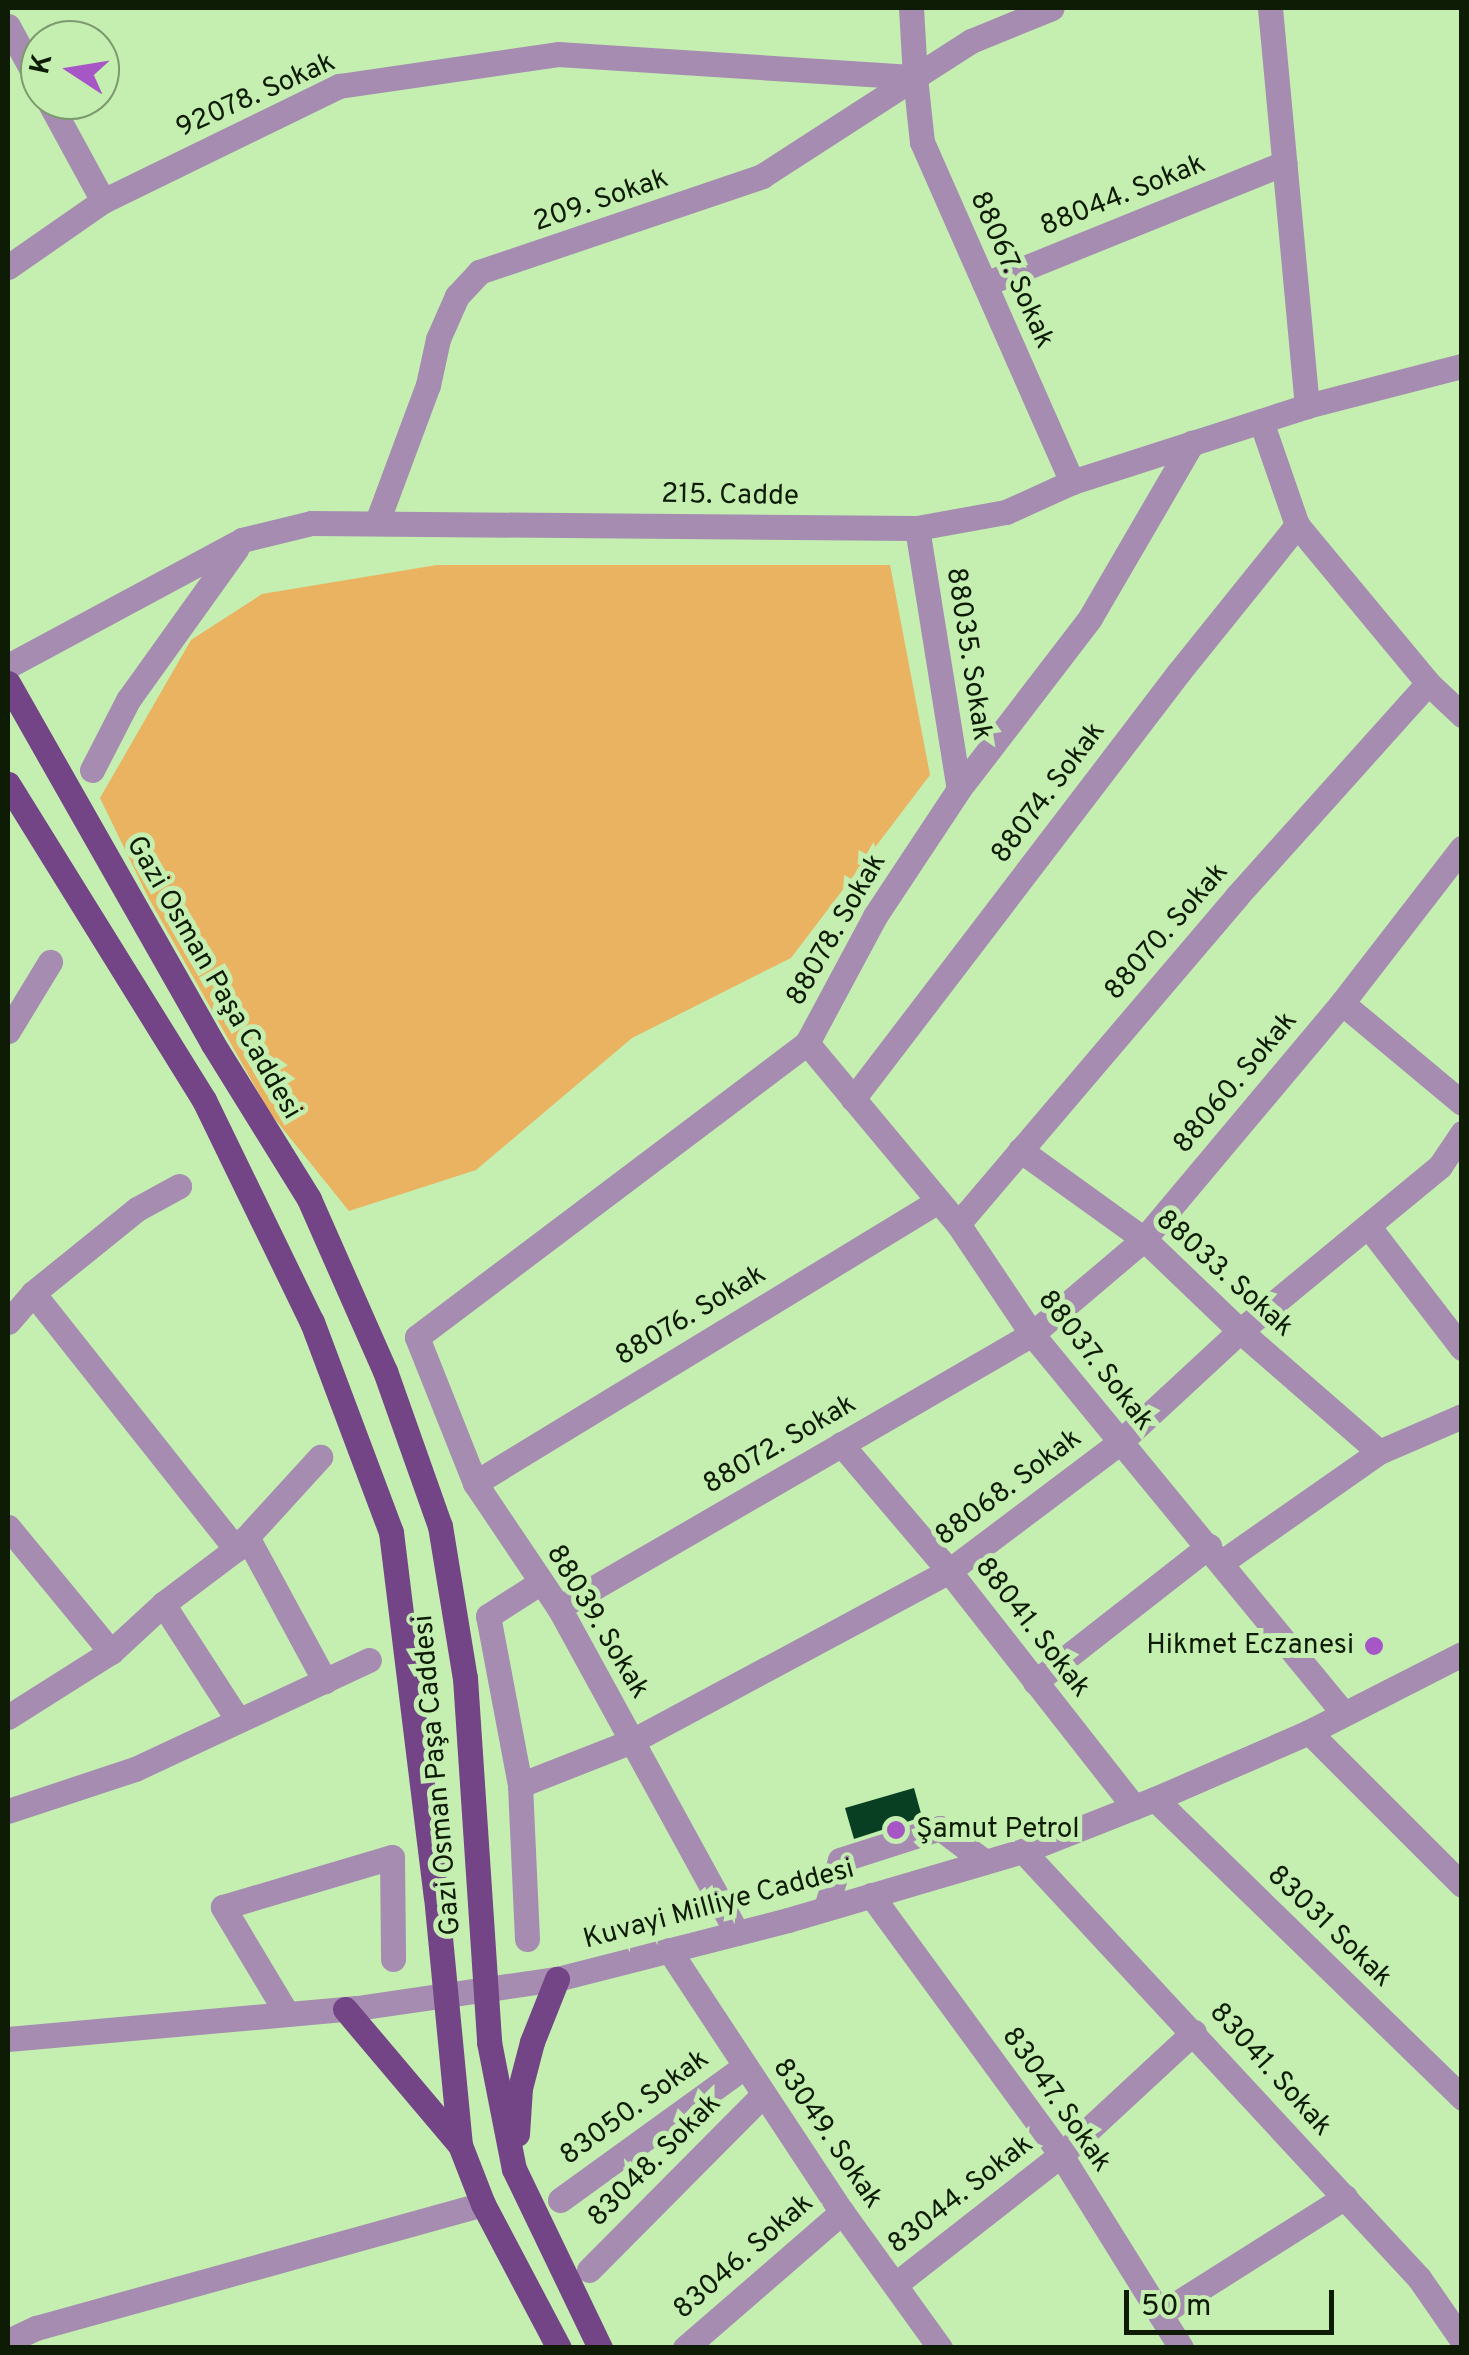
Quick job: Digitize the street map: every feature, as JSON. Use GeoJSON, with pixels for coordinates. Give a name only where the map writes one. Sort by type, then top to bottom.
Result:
{"type":"FeatureCollection","features":[{"type":"Feature","properties":{"kind":"main road","name":"Gazi Osman Paşa Caddesi"},"geometry":{"type":"LineString","coordinates":[[8,683],[213,1044],[309,1199],[385,1371],[440,1526],[465,1678],[490,2042],[514,2168],[600,2348]]}},
{"type":"Feature","properties":{"kind":"main road","name":"Gazi Osman Paşa Caddesi"},"geometry":{"type":"LineString","coordinates":[[8,784],[204,1100],[312,1322],[391,1532],[460,2145],[483,2204],[559,2348]]}},
{"type":"Feature","properties":{"kind":"main road"},"geometry":{"type":"LineString","coordinates":[[514,2168],[520,2088],[532,2042],[557,1979]]}},
{"type":"Feature","properties":{"kind":"main road"},"geometry":{"type":"LineString","coordinates":[[346,2009],[460,2145]]}},
{"type":"Feature","properties":{"kind":"street"},"geometry":{"type":"LineString","coordinates":[[911,8],[915,77]]}},
{"type":"Feature","properties":{"kind":"street","name":"209. Sokak"},"geometry":{"type":"LineString","coordinates":[[377,522],[428,384],[438,338],[456,296],[479,272],[762,176],[971,41],[1052,8]]}},
{"type":"Feature","properties":{"kind":"street"},"geometry":{"type":"LineString","coordinates":[[1270,8],[1308,406]]}},
{"type":"Feature","properties":{"kind":"street"},"geometry":{"type":"LineString","coordinates":[[8,26],[20,48]]}},
{"type":"Feature","properties":{"kind":"street","name":"92078. Sokak"},"geometry":{"type":"LineString","coordinates":[[8,267],[103,200],[339,86],[558,54],[915,77]]}},
{"type":"Feature","properties":{"kind":"street","name":"88067. Sokak"},"geometry":{"type":"LineString","coordinates":[[915,77],[922,142],[1072,482]]}},
{"type":"Feature","properties":{"kind":"street"},"geometry":{"type":"LineString","coordinates":[[59,120],[103,200]]}},
{"type":"Feature","properties":{"kind":"street","name":"88044. Sokak"},"geometry":{"type":"LineString","coordinates":[[984,284],[1284,163]]}},
{"type":"Feature","properties":{"kind":"street","name":"215. Cadde"},"geometry":{"type":"LineString","coordinates":[[8,666],[242,540],[311,522],[917,528],[1006,512],[1072,482],[1261,421],[1462,366]]}},
{"type":"Feature","properties":{"kind":"street"},"geometry":{"type":"LineString","coordinates":[[1261,421],[1297,526],[1428,684],[1462,715]]}},
{"type":"Feature","properties":{"kind":"street","name":"88078. Sokak"},"geometry":{"type":"LineString","coordinates":[[417,1337],[650,1166],[806,1043],[875,916],[960,788],[1090,618],[1192,444]]}},
{"type":"Feature","properties":{"kind":"street","name":"88074. Sokak"},"geometry":{"type":"LineString","coordinates":[[853,1100],[1179,672],[1297,526]]}},
{"type":"Feature","properties":{"kind":"street","name":"88035. Sokak"},"geometry":{"type":"LineString","coordinates":[[917,528],[960,788]]}},
{"type":"Feature","properties":{"kind":"street"},"geometry":{"type":"LineString","coordinates":[[92,770],[128,700],[242,540]]}},
{"type":"Feature","properties":{"kind":"street","name":"88070. Sokak"},"geometry":{"type":"LineString","coordinates":[[958,1224],[1237,896],[1428,684]]}},
{"type":"Feature","properties":{"kind":"street","name":"88060. Sokak"},"geometry":{"type":"LineString","coordinates":[[1032,1334],[1144,1239],[1342,1003],[1462,848]]}},
{"type":"Feature","properties":{"kind":"street"},"geometry":{"type":"LineString","coordinates":[[8,1031],[50,962]]}},
{"type":"Feature","properties":{"kind":"street"},"geometry":{"type":"LineString","coordinates":[[1342,1003],[1462,1103]]}},
{"type":"Feature","properties":{"kind":"street","name":"88037. Sokak"},"geometry":{"type":"LineString","coordinates":[[806,1043],[958,1224],[1032,1334],[1342,1712]]}},
{"type":"Feature","properties":{"kind":"street","name":"88068. Sokak"},"geometry":{"type":"LineString","coordinates":[[520,1785],[632,1741],[949,1571],[1120,1442],[1240,1331],[1440,1166],[1462,1133]]}},
{"type":"Feature","properties":{"kind":"street","name":"88033. Sokak"},"geometry":{"type":"LineString","coordinates":[[1020,1150],[1144,1239],[1240,1331],[1380,1452]]}},
{"type":"Feature","properties":{"kind":"street"},"geometry":{"type":"LineString","coordinates":[[8,1322],[33,1292],[137,1209],[179,1186]]}},
{"type":"Feature","properties":{"kind":"street","name":"88076. Sokak"},"geometry":{"type":"LineString","coordinates":[[475,1483],[938,1201]]}},
{"type":"Feature","properties":{"kind":"street"},"geometry":{"type":"LineString","coordinates":[[1368,1226],[1462,1348]]}},
{"type":"Feature","properties":{"kind":"street"},"geometry":{"type":"LineString","coordinates":[[33,1292],[241,1543],[324,1681]]}},
{"type":"Feature","properties":{"kind":"street","name":"88072. Sokak"},"geometry":{"type":"LineString","coordinates":[[559,1608],[1032,1334]]}},
{"type":"Feature","properties":{"kind":"street","name":"88039. Sokak"},"geometry":{"type":"LineString","coordinates":[[417,1337],[475,1483],[559,1608],[736,1933]]}},
{"type":"Feature","properties":{"kind":"street"},"geometry":{"type":"LineString","coordinates":[[1036,1682],[1215,1554],[1380,1452],[1462,1416]]}},
{"type":"Feature","properties":{"kind":"street","name":"88041. Sokak"},"geometry":{"type":"LineString","coordinates":[[841,1444],[949,1571],[1036,1682],[1144,1803]]}},
{"type":"Feature","properties":{"kind":"street"},"geometry":{"type":"LineString","coordinates":[[8,1717],[110,1652],[241,1543],[320,1456]]}},
{"type":"Feature","properties":{"kind":"street"},"geometry":{"type":"LineString","coordinates":[[8,1526],[110,1652]]}},
{"type":"Feature","properties":{"kind":"street"},"geometry":{"type":"LineString","coordinates":[[527,1940],[520,1785],[488,1616],[541,1582]]}},
{"type":"Feature","properties":{"kind":"street"},"geometry":{"type":"LineString","coordinates":[[163,1604],[238,1720]]}},
{"type":"Feature","properties":{"kind":"street","name":"Kuvayi Milliye Caddesi"},"geometry":{"type":"LineString","coordinates":[[8,2038],[346,2009],[445,1996],[557,1979],[736,1933],[1023,1850],[1310,1732],[1342,1712],[1462,1654]]}},
{"type":"Feature","properties":{"kind":"street"},"geometry":{"type":"LineString","coordinates":[[8,1811],[135,1769],[369,1660]]}},
{"type":"Feature","properties":{"kind":"street"},"geometry":{"type":"LineString","coordinates":[[1310,1732],[1462,1885]]}},
{"type":"Feature","properties":{"kind":"street","name":"83031 Sokak"},"geometry":{"type":"LineString","coordinates":[[1144,1803],[1462,2098]]}},
{"type":"Feature","properties":{"kind":"street"},"geometry":{"type":"LineString","coordinates":[[826,1908],[840,1860],[940,1828],[985,1862]]}},
{"type":"Feature","properties":{"kind":"street","name":"83041. Sokak"},"geometry":{"type":"LineString","coordinates":[[1023,1850],[1419,2278],[1462,2340]]}},
{"type":"Feature","properties":{"kind":"street"},"geometry":{"type":"LineString","coordinates":[[286,2014],[223,1907],[392,1857],[392,1959]]}},
{"type":"Feature","properties":{"kind":"street","name":"83047. Sokak"},"geometry":{"type":"LineString","coordinates":[[871,1895],[1061,2155],[1181,2348]]}},
{"type":"Feature","properties":{"kind":"street","name":"83049. Sokak"},"geometry":{"type":"LineString","coordinates":[[669,1950],[842,2212],[940,2348]]}},
{"type":"Feature","properties":{"kind":"street","name":"83044. Sokak"},"geometry":{"type":"LineString","coordinates":[[896,2283],[1061,2155],[1194,2032]]}},
{"type":"Feature","properties":{"kind":"street","name":"83050. Sokak"},"geometry":{"type":"LineString","coordinates":[[560,2200],[746,2066]]}},
{"type":"Feature","properties":{"kind":"street","name":"83048. Sokak"},"geometry":{"type":"LineString","coordinates":[[590,2270],[764,2094]]}},
{"type":"Feature","properties":{"kind":"street"},"geometry":{"type":"LineString","coordinates":[[1160,2314],[1345,2197]]}},
{"type":"Feature","properties":{"kind":"street"},"geometry":{"type":"LineString","coordinates":[[8,2341],[42,2338],[483,2204]]}},
{"type":"Feature","properties":{"kind":"street","name":"83046. Sokak"},"geometry":{"type":"LineString","coordinates":[[685,2348],[842,2212]]}},
{"type":"Feature","properties":{"kind":"shaded area"},"geometry":{"type":"Polygon","coordinates":[[[437,565],[890,565],[930,775],[791,958],[632,1038],[476,1170],[349,1211],[270,1113],[148,897],[100,798],[191,640],[262,594],[437,565]]]}},
{"type":"Feature","properties":{"kind":"building"},"geometry":{"type":"Polygon","coordinates":[[[914,1788],[922,1817],[854,1839],[845,1808],[914,1788]]]}},
{"type":"Feature","properties":{"kind":"place","name":"Hikmet Eczanesi"},"geometry":{"type":"Point","coordinates":[1374,1646]}},
{"type":"Feature","properties":{"kind":"place","name":"Şamut Petrol"},"geometry":{"type":"Point","coordinates":[896,1830]}}]}
